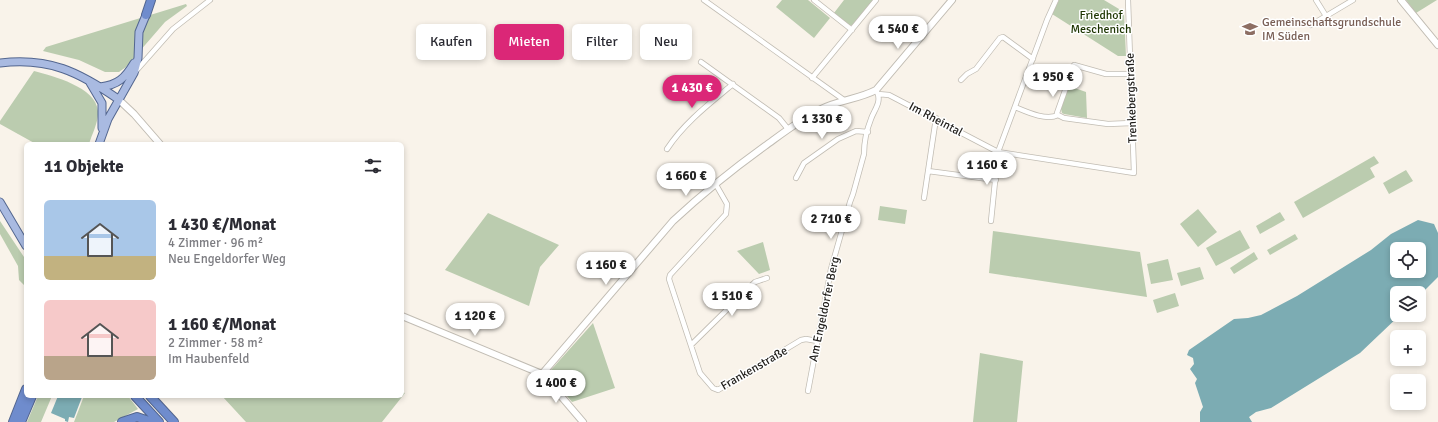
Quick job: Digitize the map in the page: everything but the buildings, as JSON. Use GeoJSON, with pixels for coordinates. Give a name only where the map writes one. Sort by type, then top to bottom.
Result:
{"type":"FeatureCollection","features":[{"type":"Feature","properties":{"kind":"highway"},"geometry":{"type":"LineString","coordinates":[[146,15],[151,0]]}},
{"type":"Feature","properties":{"kind":"highway"},"geometry":{"type":"LineString","coordinates":[[13,422],[24,394]]}},
{"type":"Feature","properties":{"kind":"highway"},"geometry":{"type":"LineString","coordinates":[[21,422],[31,398]]}},
{"type":"Feature","properties":{"kind":"highway"},"geometry":{"type":"LineString","coordinates":[[137,398],[159,422]]}},
{"type":"Feature","properties":{"kind":"highway"},"geometry":{"type":"LineString","coordinates":[[152,398],[174,422]]}},
{"type":"Feature","properties":{"kind":"highway"},"geometry":{"type":"LineString","coordinates":[[122,422],[137,417],[152,422]]}},
{"type":"Feature","properties":{"kind":"main road"},"geometry":{"type":"LineString","coordinates":[[100,142],[118,99],[134,73],[138,58],[139,32],[146,15]]}},
{"type":"Feature","properties":{"kind":"main road"},"geometry":{"type":"LineString","coordinates":[[100,87],[113,85],[120,82],[127,75],[138,58]]}},
{"type":"Feature","properties":{"kind":"main road"},"geometry":{"type":"LineString","coordinates":[[0,63],[22,61],[44,63],[68,70],[88,79],[118,99]]}},
{"type":"Feature","properties":{"kind":"main road"},"geometry":{"type":"LineString","coordinates":[[88,79],[100,98],[103,106],[102,135]]}},
{"type":"Feature","properties":{"kind":"main road"},"geometry":{"type":"LineString","coordinates":[[0,202],[24,243]]}},
{"type":"Feature","properties":{"kind":"street"},"geometry":{"type":"LineString","coordinates":[[134,73],[173,29],[210,0]]}},
{"type":"Feature","properties":{"kind":"street"},"geometry":{"type":"LineString","coordinates":[[704,0],[844,100]]}},
{"type":"Feature","properties":{"kind":"street"},"geometry":{"type":"LineString","coordinates":[[814,0],[852,30]]}},
{"type":"Feature","properties":{"kind":"street"},"geometry":{"type":"LineString","coordinates":[[812,78],[876,0]]}},
{"type":"Feature","properties":{"kind":"street"},"geometry":{"type":"LineString","coordinates":[[542,374],[673,221],[715,183],[788,129],[822,109],[844,100],[866,96],[877,92],[952,0]]}},
{"type":"Feature","properties":{"kind":"street"},"geometry":{"type":"LineString","coordinates":[[991,221],[998,152],[1032,59],[1056,0]]}},
{"type":"Feature","properties":{"kind":"street","name":"Trenkebergstraße"},"geometry":{"type":"LineString","coordinates":[[1128,0],[1134,173]]}},
{"type":"Feature","properties":{"kind":"street"},"geometry":{"type":"LineString","coordinates":[[1316,0],[1326,16]]}},
{"type":"Feature","properties":{"kind":"street"},"geometry":{"type":"LineString","coordinates":[[1311,25],[1353,0]]}},
{"type":"Feature","properties":{"kind":"street"},"geometry":{"type":"LineString","coordinates":[[1401,0],[1438,45]]}},
{"type":"Feature","properties":{"kind":"street"},"geometry":{"type":"LineString","coordinates":[[961,80],[967,74],[976,69],[1000,38],[1003,37],[1032,59]]}},
{"type":"Feature","properties":{"kind":"street"},"geometry":{"type":"LineString","coordinates":[[701,62],[779,118],[788,129]]}},
{"type":"Feature","properties":{"kind":"street"},"geometry":{"type":"LineString","coordinates":[[1058,115],[1061,98],[1074,65],[1106,74],[1130,74]]}},
{"type":"Feature","properties":{"kind":"street"},"geometry":{"type":"LineString","coordinates":[[667,149],[676,137],[705,107],[733,84]]}},
{"type":"Feature","properties":{"kind":"street","name":"Im Rheintal"},"geometry":{"type":"LineString","coordinates":[[877,92],[890,95],[998,152],[1134,173]]}},
{"type":"Feature","properties":{"kind":"street","name":"Am Engeldorfer Berg"},"geometry":{"type":"LineString","coordinates":[[808,391],[831,269],[864,154],[871,118],[879,100],[877,92]]}},
{"type":"Feature","properties":{"kind":"street"},"geometry":{"type":"LineString","coordinates":[[118,99],[134,114],[158,142]]}},
{"type":"Feature","properties":{"kind":"street"},"geometry":{"type":"LineString","coordinates":[[1015,107],[1035,115],[1052,117],[1058,115],[1064,118],[1108,124],[1132,123]]}},
{"type":"Feature","properties":{"kind":"street"},"geometry":{"type":"LineString","coordinates":[[924,198],[936,118]]}},
{"type":"Feature","properties":{"kind":"street"},"geometry":{"type":"LineString","coordinates":[[796,178],[804,163],[838,139],[856,131],[868,132]]}},
{"type":"Feature","properties":{"kind":"street"},"geometry":{"type":"LineString","coordinates":[[928,171],[996,180]]}},
{"type":"Feature","properties":{"kind":"street","name":"Frankenstraße"},"geometry":{"type":"LineString","coordinates":[[715,183],[727,204],[726,214],[670,275],[669,279],[700,373],[713,388],[718,390],[801,340],[806,339],[817,341]]}},
{"type":"Feature","properties":{"kind":"street"},"geometry":{"type":"LineString","coordinates":[[691,345],[755,282],[767,278]]}},
{"type":"Feature","properties":{"kind":"street"},"geometry":{"type":"LineString","coordinates":[[404,317],[542,374],[583,422]]}},
{"type":"Feature","properties":{"kind":"green space"},"geometry":{"type":"Polygon","coordinates":[[[782,0],[808,0],[830,18],[814,38],[776,7],[782,0]]]}},
{"type":"Feature","properties":{"kind":"green space"},"geometry":{"type":"Polygon","coordinates":[[[844,0],[874,0],[852,25],[849,25],[834,13],[844,0]]]}},
{"type":"Feature","properties":{"kind":"green space","name":"Friedhof Meschenich"},"geometry":{"type":"Polygon","coordinates":[[[1059,0],[1104,0],[1124,12],[1126,56],[1118,56],[1052,14],[1059,0]]]}},
{"type":"Feature","properties":{"kind":"green space"},"geometry":{"type":"Polygon","coordinates":[[[1406,0],[1437,0],[1416,13],[1406,0]]]}},
{"type":"Feature","properties":{"kind":"green space"},"geometry":{"type":"Polygon","coordinates":[[[186,4],[187,6],[165,22],[126,67],[119,72],[105,72],[79,60],[43,51],[46,47],[186,4]]]}},
{"type":"Feature","properties":{"kind":"green space"},"geometry":{"type":"Polygon","coordinates":[[[34,71],[52,76],[82,89],[90,95],[98,111],[95,128],[90,142],[32,142],[0,124],[0,121],[34,71]]]}},
{"type":"Feature","properties":{"kind":"green space"},"geometry":{"type":"Polygon","coordinates":[[[1069,86],[1086,92],[1087,118],[1062,113],[1061,109],[1069,86]]]}},
{"type":"Feature","properties":{"kind":"green space"},"geometry":{"type":"Polygon","coordinates":[[[1374,156],[1379,163],[1370,168],[1375,177],[1303,218],[1294,202],[1374,156]]]}},
{"type":"Feature","properties":{"kind":"green space"},"geometry":{"type":"Polygon","coordinates":[[[1406,170],[1413,181],[1389,194],[1383,183],[1406,170]]]}},
{"type":"Feature","properties":{"kind":"green space"},"geometry":{"type":"Polygon","coordinates":[[[880,206],[907,210],[905,224],[878,220],[880,206]]]}},
{"type":"Feature","properties":{"kind":"green space"},"geometry":{"type":"Polygon","coordinates":[[[1198,209],[1217,232],[1198,247],[1180,224],[1198,209]]]}},
{"type":"Feature","properties":{"kind":"green space"},"geometry":{"type":"Polygon","coordinates":[[[1280,212],[1285,220],[1260,234],[1256,226],[1280,212]]]}},
{"type":"Feature","properties":{"kind":"green space"},"geometry":{"type":"Polygon","coordinates":[[[488,213],[559,245],[540,267],[529,306],[445,270],[488,213]]]}},
{"type":"Feature","properties":{"kind":"green space"},"geometry":{"type":"Polygon","coordinates":[[[0,221],[24,257],[24,285],[19,280],[18,266],[0,234],[0,221]]]}},
{"type":"Feature","properties":{"kind":"green space"},"geometry":{"type":"Polygon","coordinates":[[[1240,230],[1250,248],[1216,266],[1206,248],[1240,230]]]}},
{"type":"Feature","properties":{"kind":"green space"},"geometry":{"type":"Polygon","coordinates":[[[993,231],[1140,252],[1147,297],[989,273],[993,231]]]}},
{"type":"Feature","properties":{"kind":"green space"},"geometry":{"type":"Polygon","coordinates":[[[1295,234],[1298,239],[1270,255],[1267,250],[1295,234]]]}},
{"type":"Feature","properties":{"kind":"green space"},"geometry":{"type":"Polygon","coordinates":[[[763,242],[770,270],[759,274],[737,251],[763,242]]]}},
{"type":"Feature","properties":{"kind":"green space"},"geometry":{"type":"Polygon","coordinates":[[[1254,252],[1258,259],[1234,274],[1230,268],[1254,252]]]}},
{"type":"Feature","properties":{"kind":"green space"},"geometry":{"type":"Polygon","coordinates":[[[1168,259],[1173,280],[1151,284],[1147,264],[1168,259]]]}},
{"type":"Feature","properties":{"kind":"green space"},"geometry":{"type":"Polygon","coordinates":[[[1200,267],[1204,279],[1181,286],[1177,273],[1200,267]]]}},
{"type":"Feature","properties":{"kind":"green space"},"geometry":{"type":"Polygon","coordinates":[[[1175,293],[1179,306],[1157,313],[1153,300],[1175,293]]]}},
{"type":"Feature","properties":{"kind":"green space"},"geometry":{"type":"Polygon","coordinates":[[[593,323],[615,388],[572,402],[550,376],[550,371],[593,323]]]}},
{"type":"Feature","properties":{"kind":"green space"},"geometry":{"type":"Polygon","coordinates":[[[980,353],[1023,361],[1017,422],[973,422],[980,353]]]}},
{"type":"Feature","properties":{"kind":"green space"},"geometry":{"type":"Polygon","coordinates":[[[37,398],[51,398],[41,422],[27,422],[37,398]]]}},
{"type":"Feature","properties":{"kind":"green space"},"geometry":{"type":"Polygon","coordinates":[[[83,398],[130,398],[138,409],[114,422],[74,422],[83,398]]]}},
{"type":"Feature","properties":{"kind":"green space"},"geometry":{"type":"Polygon","coordinates":[[[224,398],[401,398],[382,422],[246,422],[224,398]]]}},
{"type":"Feature","properties":{"kind":"water"},"geometry":{"type":"Polygon","coordinates":[[[1418,220],[1434,224],[1438,233],[1438,277],[1426,289],[1426,286],[1390,286],[1390,322],[1393,322],[1360,353],[1271,408],[1256,412],[1249,417],[1252,422],[1200,422],[1200,412],[1203,407],[1195,383],[1197,379],[1190,369],[1194,364],[1193,358],[1187,355],[1189,350],[1234,319],[1261,315],[1297,296],[1371,250],[1391,234],[1418,220]]]}},
{"type":"Feature","properties":{"kind":"water"},"geometry":{"type":"Polygon","coordinates":[[[57,398],[82,398],[74,418],[69,417],[68,422],[65,421],[65,419],[51,413],[57,398]]]}},
{"type":"Feature","properties":{"kind":"place","name":"Gemeinschaftsgrundschule IM Süden"},"geometry":{"type":"Point","coordinates":[1250,29]}}]}
